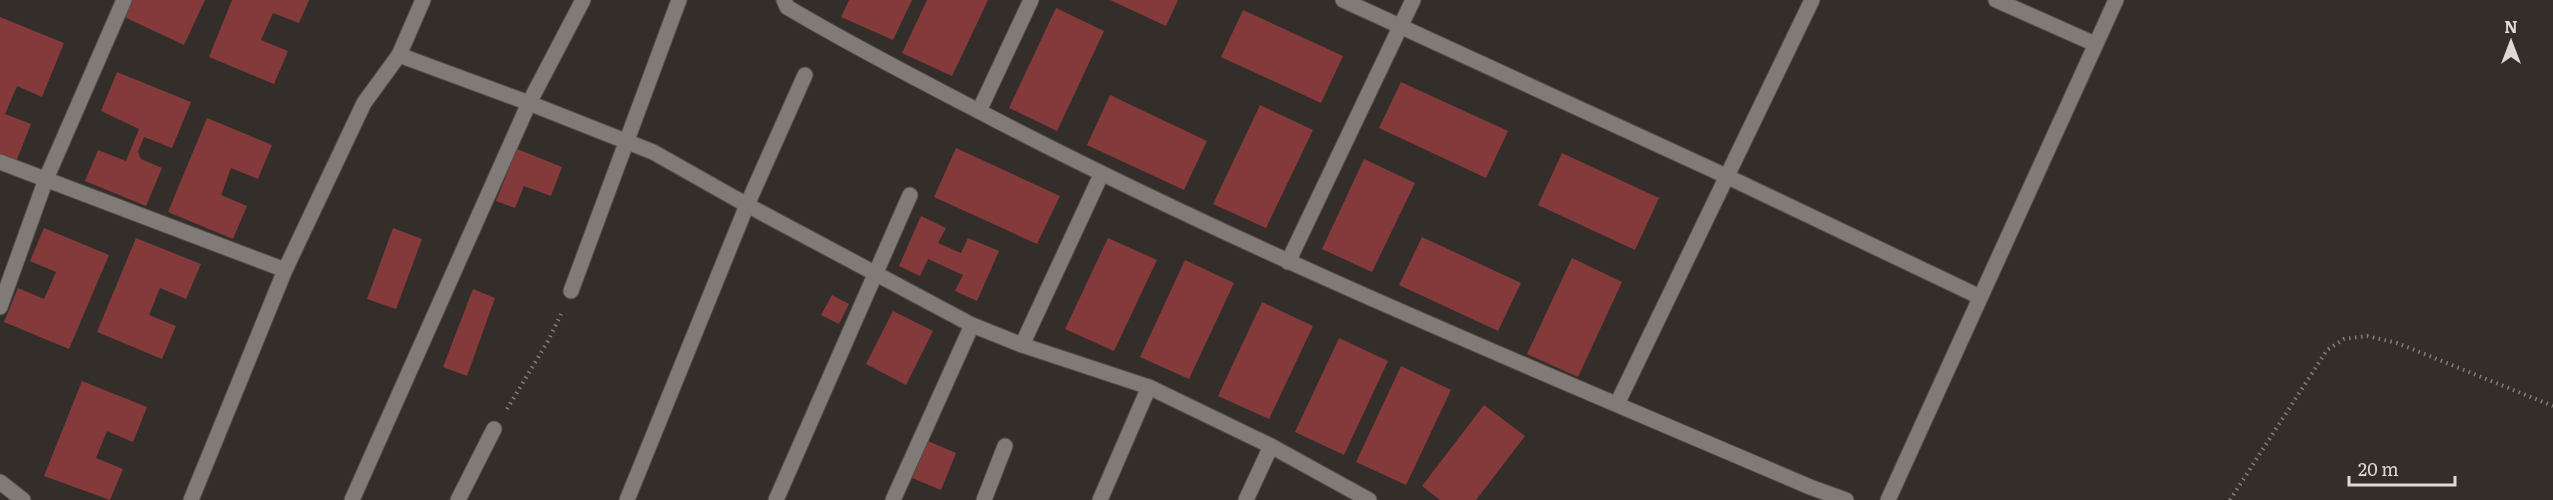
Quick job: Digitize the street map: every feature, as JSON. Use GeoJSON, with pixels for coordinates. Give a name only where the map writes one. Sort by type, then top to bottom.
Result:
{"type":"FeatureCollection","features":[{"type":"Feature","properties":{"kind":"street"},"geometry":{"type":"LineString","coordinates":[[0,307],[46,179],[124,0]]}},
{"type":"Feature","properties":{"kind":"street"},"geometry":{"type":"LineString","coordinates":[[191,500],[285,270],[364,103],[399,55],[423,0]]}},
{"type":"Feature","properties":{"kind":"street"},"geometry":{"type":"LineString","coordinates":[[352,500],[529,103],[583,0]]}},
{"type":"Feature","properties":{"kind":"street"},"geometry":{"type":"LineString","coordinates":[[571,291],[679,0]]}},
{"type":"Feature","properties":{"kind":"street"},"geometry":{"type":"LineString","coordinates":[[784,0],[787,7],[840,38],[1101,175],[1288,262],[1810,487],[1846,500]]}},
{"type":"Feature","properties":{"kind":"street"},"geometry":{"type":"LineString","coordinates":[[979,111],[1031,0]]}},
{"type":"Feature","properties":{"kind":"street"},"geometry":{"type":"LineString","coordinates":[[1343,0],[1726,176],[1980,297]]}},
{"type":"Feature","properties":{"kind":"street"},"geometry":{"type":"LineString","coordinates":[[1288,262],[1413,0]]}},
{"type":"Feature","properties":{"kind":"street"},"geometry":{"type":"LineString","coordinates":[[1617,404],[1812,0]]}},
{"type":"Feature","properties":{"kind":"street"},"geometry":{"type":"LineString","coordinates":[[1996,0],[2095,44]]}},
{"type":"Feature","properties":{"kind":"street"},"geometry":{"type":"LineString","coordinates":[[1888,500],[2116,0]]}},
{"type":"Feature","properties":{"kind":"street"},"geometry":{"type":"LineString","coordinates":[[399,55],[653,152],[972,325],[1022,345],[1149,387],[1271,446],[1369,500]]}},
{"type":"Feature","properties":{"kind":"street"},"geometry":{"type":"LineString","coordinates":[[627,500],[747,205],[805,75]]}},
{"type":"Feature","properties":{"kind":"street"},"geometry":{"type":"LineString","coordinates":[[0,162],[285,270]]}},
{"type":"Feature","properties":{"kind":"street"},"geometry":{"type":"LineString","coordinates":[[1022,345],[1101,175]]}},
{"type":"Feature","properties":{"kind":"street"},"geometry":{"type":"LineString","coordinates":[[776,500],[878,273],[910,195]]}},
{"type":"Feature","properties":{"kind":"street"},"geometry":{"type":"LineString","coordinates":[[893,500],[972,325]]}},
{"type":"Feature","properties":{"kind":"street"},"geometry":{"type":"LineString","coordinates":[[1100,500],[1149,387]]}},
{"type":"Feature","properties":{"kind":"street"},"geometry":{"type":"LineString","coordinates":[[458,500],[494,429]]}},
{"type":"Feature","properties":{"kind":"street"},"geometry":{"type":"LineString","coordinates":[[984,500],[1005,446]]}},
{"type":"Feature","properties":{"kind":"street"},"geometry":{"type":"LineString","coordinates":[[1246,500],[1271,446]]}},
{"type":"Feature","properties":{"kind":"street"},"geometry":{"type":"LineString","coordinates":[[0,482],[23,500]]}},
{"type":"Feature","properties":{"kind":"street"},"geometry":{"type":"LineString","coordinates":[[1800,500],[1810,487]]}},
{"type":"Feature","properties":{"kind":"path"},"geometry":{"type":"LineString","coordinates":[[494,429],[548,341],[571,291]]}},
{"type":"Feature","properties":{"kind":"path"},"geometry":{"type":"LineString","coordinates":[[2230,500],[2327,350],[2344,339],[2367,336],[2397,343],[2553,406]]}},
{"type":"Feature","properties":{"kind":"building"},"geometry":{"type":"Polygon","coordinates":[[[127,0],[205,0],[184,45],[120,15],[127,0]]]}},
{"type":"Feature","properties":{"kind":"building"},"geometry":{"type":"Polygon","coordinates":[[[232,0],[309,0],[299,23],[273,13],[261,40],[288,51],[274,84],[209,57],[232,0]]]}},
{"type":"Feature","properties":{"kind":"building"},"geometry":{"type":"Polygon","coordinates":[[[849,0],[912,0],[893,40],[841,17],[849,0]]]}},
{"type":"Feature","properties":{"kind":"building"},"geometry":{"type":"Polygon","coordinates":[[[927,0],[988,0],[952,76],[902,53],[927,0]]]}},
{"type":"Feature","properties":{"kind":"building"},"geometry":{"type":"Polygon","coordinates":[[[1110,0],[1178,0],[1166,26],[1110,0]]]}},
{"type":"Feature","properties":{"kind":"building"},"geometry":{"type":"Polygon","coordinates":[[[1056,8],[1104,31],[1057,131],[1009,108],[1056,8]]]}},
{"type":"Feature","properties":{"kind":"building"},"geometry":{"type":"Polygon","coordinates":[[[1243,10],[1343,56],[1321,103],[1221,57],[1243,10]]]}},
{"type":"Feature","properties":{"kind":"building"},"geometry":{"type":"Polygon","coordinates":[[[0,17],[64,43],[42,97],[17,86],[5,114],[31,124],[16,162],[0,155],[0,17]]]}},
{"type":"Feature","properties":{"kind":"building"},"geometry":{"type":"Polygon","coordinates":[[[117,72],[191,102],[172,148],[144,137],[138,152],[141,159],[162,168],[146,206],[85,181],[98,150],[126,161],[139,129],[101,111],[117,72]]]}},
{"type":"Feature","properties":{"kind":"building"},"geometry":{"type":"Polygon","coordinates":[[[1401,82],[1508,131],[1486,178],[1379,128],[1401,82]]]}},
{"type":"Feature","properties":{"kind":"building"},"geometry":{"type":"Polygon","coordinates":[[[1110,95],[1207,141],[1184,190],[1087,145],[1110,95]]]}},
{"type":"Feature","properties":{"kind":"building"},"geometry":{"type":"Polygon","coordinates":[[[1260,105],[1313,130],[1266,228],[1213,204],[1260,105]]]}},
{"type":"Feature","properties":{"kind":"building"},"geometry":{"type":"Polygon","coordinates":[[[207,118],[272,145],[258,179],[231,168],[221,195],[247,206],[233,239],[168,212],[207,118]]]}},
{"type":"Feature","properties":{"kind":"building"},"geometry":{"type":"Polygon","coordinates":[[[956,148],[1060,196],[1037,244],[934,197],[956,148]]]}},
{"type":"Feature","properties":{"kind":"building"},"geometry":{"type":"Polygon","coordinates":[[[517,149],[562,167],[551,196],[524,186],[515,208],[496,201],[517,149]]]}},
{"type":"Feature","properties":{"kind":"building"},"geometry":{"type":"Polygon","coordinates":[[[1562,153],[1659,198],[1635,250],[1538,205],[1562,153]]]}},
{"type":"Feature","properties":{"kind":"building"},"geometry":{"type":"Polygon","coordinates":[[[1364,159],[1415,183],[1372,272],[1322,249],[1364,159]]]}},
{"type":"Feature","properties":{"kind":"building"},"geometry":{"type":"Polygon","coordinates":[[[921,216],[946,228],[938,243],[961,253],[968,238],[999,251],[977,301],[955,291],[963,275],[928,259],[920,276],[899,266],[921,216]]]}},
{"type":"Feature","properties":{"kind":"building"},"geometry":{"type":"Polygon","coordinates":[[[44,228],[109,255],[69,349],[4,322],[18,288],[44,299],[56,272],[30,261],[44,228]]]}},
{"type":"Feature","properties":{"kind":"building"},"geometry":{"type":"Polygon","coordinates":[[[393,228],[422,239],[396,309],[367,299],[393,228]]]}},
{"type":"Feature","properties":{"kind":"building"},"geometry":{"type":"Polygon","coordinates":[[[1422,237],[1521,283],[1498,331],[1399,285],[1422,237]]]}},
{"type":"Feature","properties":{"kind":"building"},"geometry":{"type":"Polygon","coordinates":[[[136,238],[201,264],[186,299],[160,288],[149,315],[176,326],[162,359],[97,332],[136,238]]]}},
{"type":"Feature","properties":{"kind":"building"},"geometry":{"type":"Polygon","coordinates":[[[1108,238],[1157,260],[1114,351],[1065,329],[1108,238]]]}},
{"type":"Feature","properties":{"kind":"building"},"geometry":{"type":"Polygon","coordinates":[[[1572,258],[1622,282],[1578,377],[1527,354],[1572,258]]]}},
{"type":"Feature","properties":{"kind":"building"},"geometry":{"type":"Polygon","coordinates":[[[1185,260],[1234,283],[1189,379],[1140,357],[1185,260]]]}},
{"type":"Feature","properties":{"kind":"building"},"geometry":{"type":"Polygon","coordinates":[[[473,289],[495,298],[467,376],[443,367],[473,289]]]}},
{"type":"Feature","properties":{"kind":"building"},"geometry":{"type":"Polygon","coordinates":[[[832,295],[849,304],[839,324],[821,315],[832,295]]]}},
{"type":"Feature","properties":{"kind":"building"},"geometry":{"type":"Polygon","coordinates":[[[1262,302],[1313,326],[1269,419],[1218,396],[1262,302]]]}},
{"type":"Feature","properties":{"kind":"building"},"geometry":{"type":"Polygon","coordinates":[[[893,311],[933,331],[906,385],[866,364],[893,311]]]}},
{"type":"Feature","properties":{"kind":"building"},"geometry":{"type":"Polygon","coordinates":[[[1339,338],[1388,361],[1344,455],[1295,432],[1339,338]]]}},
{"type":"Feature","properties":{"kind":"building"},"geometry":{"type":"Polygon","coordinates":[[[1401,366],[1451,390],[1406,485],[1356,462],[1401,366]]]}},
{"type":"Feature","properties":{"kind":"building"},"geometry":{"type":"Polygon","coordinates":[[[82,381],[147,407],[133,442],[107,431],[96,458],[123,469],[110,500],[44,476],[82,381]]]}},
{"type":"Feature","properties":{"kind":"building"},"geometry":{"type":"Polygon","coordinates":[[[1484,405],[1525,436],[1476,500],[1440,500],[1422,486],[1484,405]]]}},
{"type":"Feature","properties":{"kind":"building"},"geometry":{"type":"Polygon","coordinates":[[[928,441],[956,453],[941,490],[912,478],[928,441]]]}}]}
